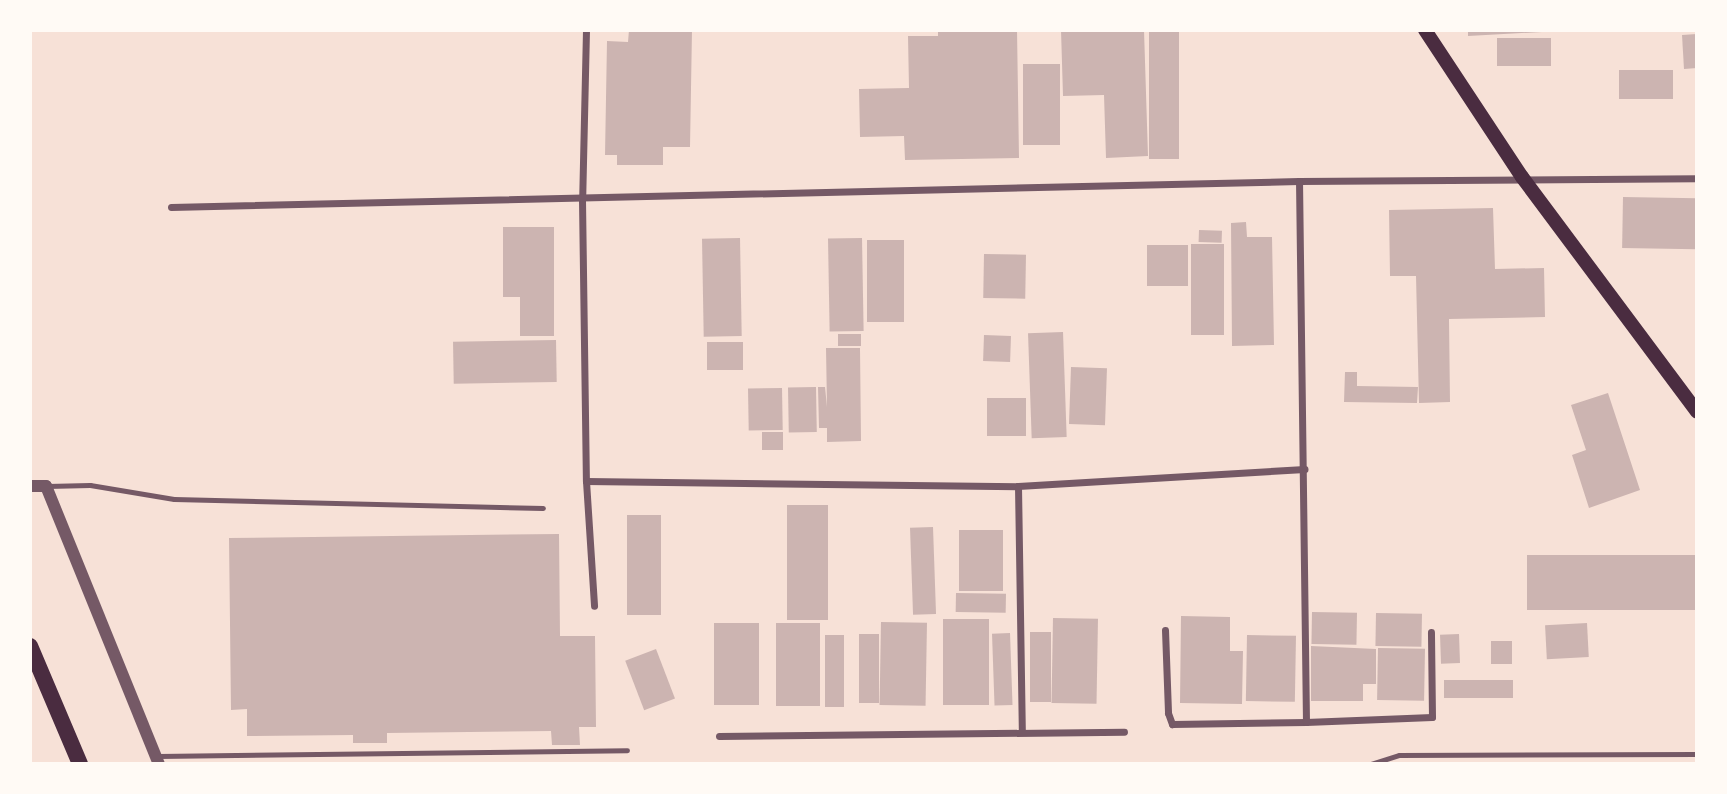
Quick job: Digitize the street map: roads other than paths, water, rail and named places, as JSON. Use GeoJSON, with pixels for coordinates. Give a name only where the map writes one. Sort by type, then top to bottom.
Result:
{"type":"FeatureCollection","features":[{"type":"Feature","properties":{"kind":"main road"},"geometry":{"type":"LineString","coordinates":[[1425,30],[1522,177],[1697,412]]}},
{"type":"Feature","properties":{"kind":"main road"},"geometry":{"type":"LineString","coordinates":[[30,646],[80,764]]}},
{"type":"Feature","properties":{"kind":"street"},"geometry":{"type":"LineString","coordinates":[[586,30],[582,200],[586,481],[594,606]]}},
{"type":"Feature","properties":{"kind":"street"},"geometry":{"type":"LineString","coordinates":[[171,207],[582,200],[1299,181],[1522,177],[1697,178]]}},
{"type":"Feature","properties":{"kind":"street"},"geometry":{"type":"LineString","coordinates":[[1299,181],[1306,722]]}},
{"type":"Feature","properties":{"kind":"street"},"geometry":{"type":"LineString","coordinates":[[586,481],[1018,486],[1304,469]]}},
{"type":"Feature","properties":{"kind":"street"},"geometry":{"type":"LineString","coordinates":[[30,486],[46,486],[157,760]]}},
{"type":"Feature","properties":{"kind":"street"},"geometry":{"type":"LineString","coordinates":[[1018,486],[1022,731]]}},
{"type":"Feature","properties":{"kind":"street"},"geometry":{"type":"LineString","coordinates":[[1165,630],[1168,713],[1172,724],[1432,717],[1431,632]]}},
{"type":"Feature","properties":{"kind":"street"},"geometry":{"type":"LineString","coordinates":[[719,736],[1124,732]]}},
{"type":"Feature","properties":{"kind":"lane"},"geometry":{"type":"LineString","coordinates":[[46,486],[90,485],[174,499],[543,508]]}},
{"type":"Feature","properties":{"kind":"lane"},"geometry":{"type":"LineString","coordinates":[[157,760],[627,750]]}},
{"type":"Feature","properties":{"kind":"lane"},"geometry":{"type":"LineString","coordinates":[[1371,764],[1399,755],[1697,754]]}}]}
